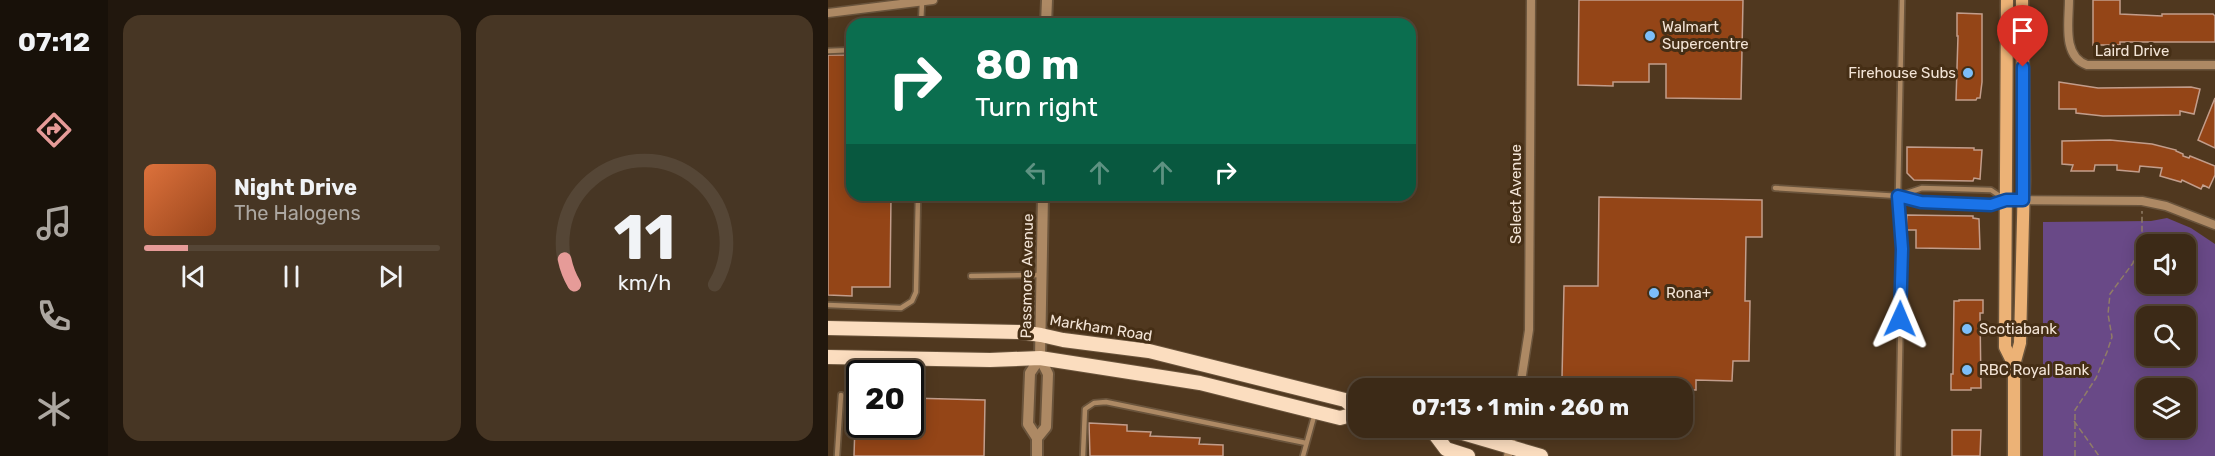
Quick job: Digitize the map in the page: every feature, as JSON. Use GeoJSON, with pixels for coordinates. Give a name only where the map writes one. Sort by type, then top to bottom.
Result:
{"type":"FeatureCollection","features":[{"type":"Feature","properties":{"kind":"main road"},"geometry":{"type":"LineString","coordinates":[[2007,0],[2005,347],[2014,365]]}},
{"type":"Feature","properties":{"kind":"main road"},"geometry":{"type":"LineString","coordinates":[[2014,456],[2014,365],[2020,344],[2023,200],[2022,0]]}},
{"type":"Feature","properties":{"kind":"main road","name":"Markham Road"},"geometry":{"type":"LineString","coordinates":[[828,328],[1020,332],[1041,335],[1062,340],[1149,351],[1345,400],[1348,403]]}},
{"type":"Feature","properties":{"kind":"main road","name":"Markham Road"},"geometry":{"type":"LineString","coordinates":[[828,357],[990,360],[1041,358],[1200,383],[1340,418],[1348,416]]}},
{"type":"Feature","properties":{"kind":"main road"},"geometry":{"type":"LineString","coordinates":[[1438,438],[1446,449],[1468,456]]}},
{"type":"Feature","properties":{"kind":"main road"},"geometry":{"type":"LineString","coordinates":[[1474,438],[1509,451],[1541,456]]}},
{"type":"Feature","properties":{"kind":"street"},"geometry":{"type":"LineString","coordinates":[[1046,18],[1047,0]]}},
{"type":"Feature","properties":{"kind":"street","name":"Select Avenue"},"geometry":{"type":"LineString","coordinates":[[1522,378],[1529,330],[1531,0]]}},
{"type":"Feature","properties":{"kind":"street","name":"Laird Drive"},"geometry":{"type":"LineString","coordinates":[[2069,0],[2069,48],[2079,62],[2087,65],[2215,65]]}},
{"type":"Feature","properties":{"kind":"street"},"geometry":{"type":"LineString","coordinates":[[828,13],[927,1]]}},
{"type":"Feature","properties":{"kind":"street"},"geometry":{"type":"LineString","coordinates":[[2006,200],[2142,201],[2166,206],[2215,224]]}},
{"type":"Feature","properties":{"kind":"street","name":"Passmore Avenue"},"geometry":{"type":"LineString","coordinates":[[1037,438],[1046,427],[1048,374],[1041,358],[1043,201]]}},
{"type":"Feature","properties":{"kind":"street","name":"Passmore Avenue"},"geometry":{"type":"LineString","coordinates":[[1037,456],[1037,438],[1028,424],[1030,373],[1041,358]]}},
{"type":"Feature","properties":{"kind":"lane"},"geometry":{"type":"LineString","coordinates":[[1898,456],[1902,249],[1898,196],[1902,0]]}},
{"type":"Feature","properties":{"kind":"lane"},"geometry":{"type":"LineString","coordinates":[[923,18],[927,1]]}},
{"type":"Feature","properties":{"kind":"lane"},"geometry":{"type":"LineString","coordinates":[[828,51],[846,50]]}},
{"type":"Feature","properties":{"kind":"lane"},"geometry":{"type":"LineString","coordinates":[[1776,188],[1898,196],[1921,202],[1991,205],[2006,200]]}},
{"type":"Feature","properties":{"kind":"lane"},"geometry":{"type":"LineString","coordinates":[[1898,196],[1922,188],[1991,190],[2006,200]]}},
{"type":"Feature","properties":{"kind":"lane"},"geometry":{"type":"LineString","coordinates":[[828,305],[901,308],[912,301],[916,292],[918,201]]}},
{"type":"Feature","properties":{"kind":"lane"},"geometry":{"type":"LineString","coordinates":[[971,276],[1042,275]]}},
{"type":"Feature","properties":{"kind":"lane"},"geometry":{"type":"LineString","coordinates":[[837,456],[841,395]]}},
{"type":"Feature","properties":{"kind":"lane"},"geometry":{"type":"LineString","coordinates":[[1083,456],[1084,410],[1094,403],[1106,402],[1306,444]]}},
{"type":"Feature","properties":{"kind":"lane"},"geometry":{"type":"LineString","coordinates":[[1303,456],[1316,411]]}},
{"type":"Feature","properties":{"kind":"path"},"geometry":{"type":"LineString","coordinates":[[2075,456],[2073,420],[2075,410],[2096,378],[2108,352],[2112,337],[2108,314],[2110,294],[2133,263],[2142,234],[2142,201]]}},
{"type":"Feature","properties":{"kind":"path"},"geometry":{"type":"LineString","coordinates":[[2073,420],[2099,456]]}},
{"type":"Feature","properties":{"kind":"shaded area"},"geometry":{"type":"Polygon","coordinates":[[[2167,218],[2191,228],[2215,244],[2215,456],[2043,456],[2043,222],[2151,221],[2167,218]]]}},
{"type":"Feature","properties":{"kind":"building","name":"Walmart Supercentre"},"geometry":{"type":"Polygon","coordinates":[[[1579,0],[1743,0],[1741,99],[1666,98],[1666,64],[1649,64],[1649,82],[1613,82],[1613,86],[1578,85],[1579,0]]]}},
{"type":"Feature","properties":{"kind":"building"},"geometry":{"type":"Polygon","coordinates":[[[2093,0],[2120,0],[2120,14],[2162,16],[2162,14],[2213,14],[2215,16],[2215,42],[2120,42],[2120,45],[2093,45],[2093,0]]]}},
{"type":"Feature","properties":{"kind":"building"},"geometry":{"type":"Polygon","coordinates":[[[1957,13],[1982,14],[1982,82],[1980,98],[1976,100],[1956,100],[1957,13]]]}},
{"type":"Feature","properties":{"kind":"building"},"geometry":{"type":"Polygon","coordinates":[[[828,55],[846,55],[846,201],[891,201],[890,287],[852,287],[852,296],[828,295],[828,55]]]}},
{"type":"Feature","properties":{"kind":"building"},"geometry":{"type":"Polygon","coordinates":[[[2059,82],[2098,88],[2191,87],[2200,89],[2194,114],[2180,111],[2180,115],[2103,116],[2076,113],[2076,109],[2059,109],[2059,82]]]}},
{"type":"Feature","properties":{"kind":"building"},"geometry":{"type":"Polygon","coordinates":[[[2215,98],[2215,148],[2198,140],[2215,98]]]}},
{"type":"Feature","properties":{"kind":"building"},"geometry":{"type":"Polygon","coordinates":[[[2110,140],[2152,144],[2176,150],[2183,156],[2189,158],[2190,156],[2215,166],[2215,175],[2209,188],[2203,185],[2201,189],[2182,180],[2181,182],[2160,176],[2162,168],[2140,166],[2139,172],[2117,170],[2117,165],[2095,165],[2094,171],[2071,171],[2073,165],[2062,164],[2062,141],[2110,140]]]}},
{"type":"Feature","properties":{"kind":"building"},"geometry":{"type":"Polygon","coordinates":[[[1907,147],[1982,150],[1980,179],[1974,178],[1973,181],[1914,180],[1907,173],[1907,147]]]}},
{"type":"Feature","properties":{"kind":"building","name":"Rona+"},"geometry":{"type":"Polygon","coordinates":[[[1599,197],[1762,200],[1762,237],[1746,237],[1745,301],[1750,301],[1749,361],[1733,361],[1732,381],[1696,380],[1696,390],[1693,390],[1693,378],[1562,378],[1564,286],[1598,286],[1599,197]]]}},
{"type":"Feature","properties":{"kind":"building"},"geometry":{"type":"Polygon","coordinates":[[[1907,215],[1973,216],[1979,219],[1980,249],[1916,248],[1916,230],[1906,230],[1907,215]]]}},
{"type":"Feature","properties":{"kind":"building"},"geometry":{"type":"Polygon","coordinates":[[[1983,300],[1983,313],[1980,313],[1981,388],[1971,388],[1971,390],[1951,390],[1954,301],[1983,300]]]}},
{"type":"Feature","properties":{"kind":"building"},"geometry":{"type":"Polygon","coordinates":[[[924,398],[985,400],[984,456],[854,456],[855,438],[924,438],[924,398]]]}},
{"type":"Feature","properties":{"kind":"building"},"geometry":{"type":"Polygon","coordinates":[[[1089,423],[1127,425],[1127,431],[1151,432],[1150,436],[1200,438],[1199,444],[1223,445],[1223,456],[1090,456],[1089,423]]]}},
{"type":"Feature","properties":{"kind":"building"},"geometry":{"type":"Polygon","coordinates":[[[1952,430],[1981,430],[1980,456],[1952,456],[1952,430]]]}},
{"type":"Feature","properties":{"kind":"place","name":"Walmart Supercentre"},"geometry":{"type":"Point","coordinates":[1650,36]}},
{"type":"Feature","properties":{"kind":"place","name":"Firehouse Subs"},"geometry":{"type":"Point","coordinates":[1968,73]}},
{"type":"Feature","properties":{"kind":"place","name":"Rona+"},"geometry":{"type":"Point","coordinates":[1654,293]}},
{"type":"Feature","properties":{"kind":"place","name":"Scotiabank"},"geometry":{"type":"Point","coordinates":[1967,329]}},
{"type":"Feature","properties":{"kind":"place","name":"RBC Royal Bank"},"geometry":{"type":"Point","coordinates":[1967,370]}},
{"type":"Feature","properties":{"kind":"route"},"geometry":{"type":"LineString","coordinates":[[1900,319],[1902,249],[1898,196],[1921,202],[1991,205],[2006,200],[2023,200],[2023,67]]}}]}
